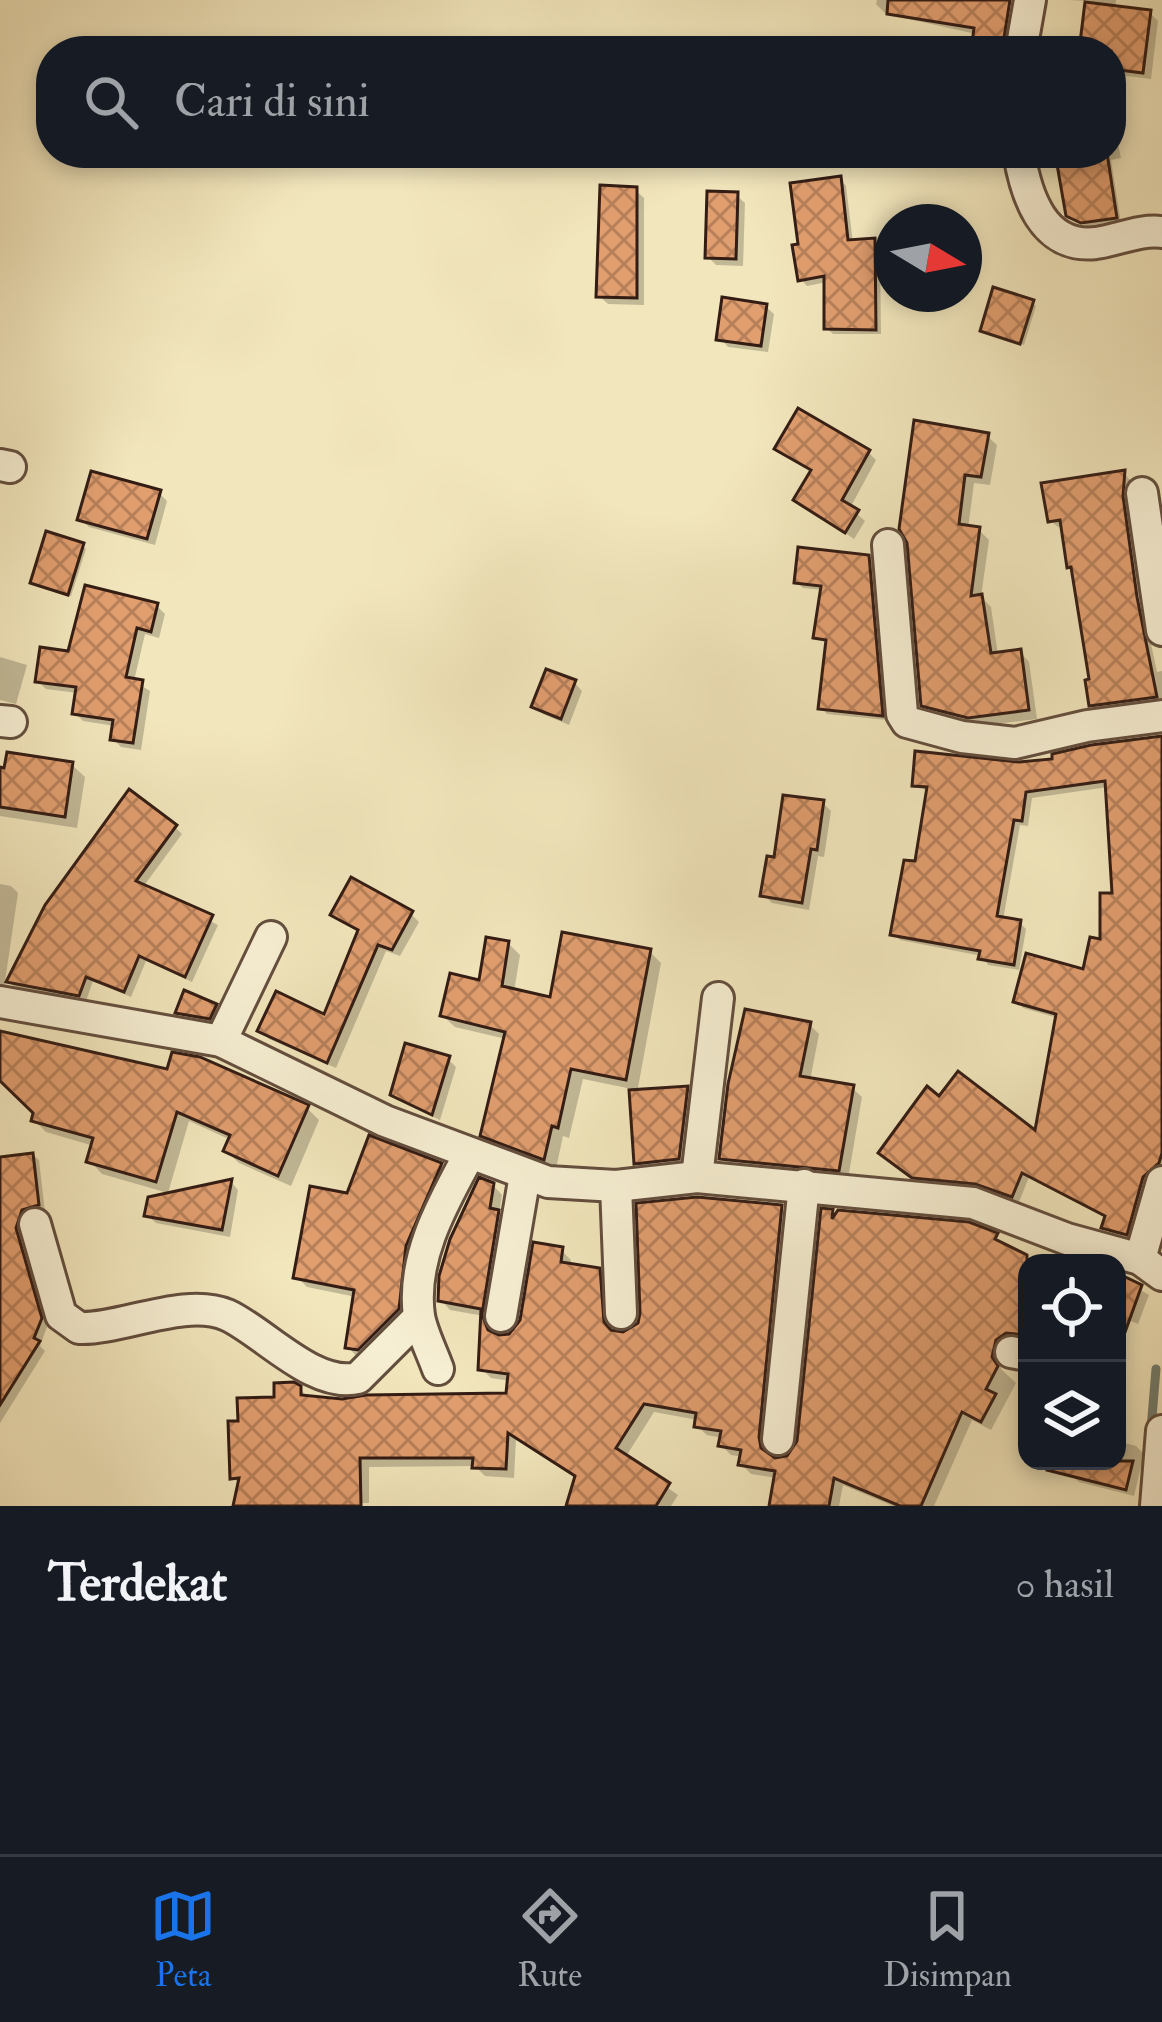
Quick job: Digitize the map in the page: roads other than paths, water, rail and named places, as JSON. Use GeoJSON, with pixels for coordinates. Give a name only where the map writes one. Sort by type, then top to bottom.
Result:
{"type":"FeatureCollection","features":[{"type":"Feature","properties":{"kind":"street"},"geometry":{"type":"LineString","coordinates":[[1024,36],[1030,0]]}},
{"type":"Feature","properties":{"kind":"street"},"geometry":{"type":"LineString","coordinates":[[1022,168],[1041,223],[1067,240],[1092,244],[1162,232]]}},
{"type":"Feature","properties":{"kind":"street"},"geometry":{"type":"LineString","coordinates":[[1142,493],[1162,630]]}},
{"type":"Feature","properties":{"kind":"street"},"geometry":{"type":"LineString","coordinates":[[888,544],[902,714],[907,722],[962,737],[1015,743],[1087,726],[1162,716]]}},
{"type":"Feature","properties":{"kind":"street"},"geometry":{"type":"LineString","coordinates":[[220,1041],[271,937]]}},
{"type":"Feature","properties":{"kind":"street"},"geometry":{"type":"LineString","coordinates":[[697,1177],[718,998]]}},
{"type":"Feature","properties":{"kind":"street"},"geometry":{"type":"LineString","coordinates":[[0,1002],[220,1041],[334,1098],[469,1155],[568,1186],[697,1177],[973,1203],[1063,1251],[1151,1267],[1162,1182]]}},
{"type":"Feature","properties":{"kind":"street"},"geometry":{"type":"LineString","coordinates":[[438,1370],[419,1316],[419,1286],[428,1240],[469,1155]]}},
{"type":"Feature","properties":{"kind":"street"},"geometry":{"type":"LineString","coordinates":[[501,1316],[525,1175]]}},
{"type":"Feature","properties":{"kind":"street"},"geometry":{"type":"LineString","coordinates":[[778,1439],[804,1185]]}},
{"type":"Feature","properties":{"kind":"street"},"geometry":{"type":"LineString","coordinates":[[616,1186],[621,1313]]}},
{"type":"Feature","properties":{"kind":"street"},"geometry":{"type":"LineString","coordinates":[[35,1224],[61,1316],[79,1328],[150,1314],[222,1314],[279,1351],[337,1379],[350,1380],[358,1378],[419,1316]]}},
{"type":"Feature","properties":{"kind":"street"},"geometry":{"type":"LineString","coordinates":[[1156,1506],[1162,1431]]}},
{"type":"Feature","properties":{"kind":"waterway"},"geometry":{"type":"LineString","coordinates":[[1151,1429],[1156,1369]]}}]}
